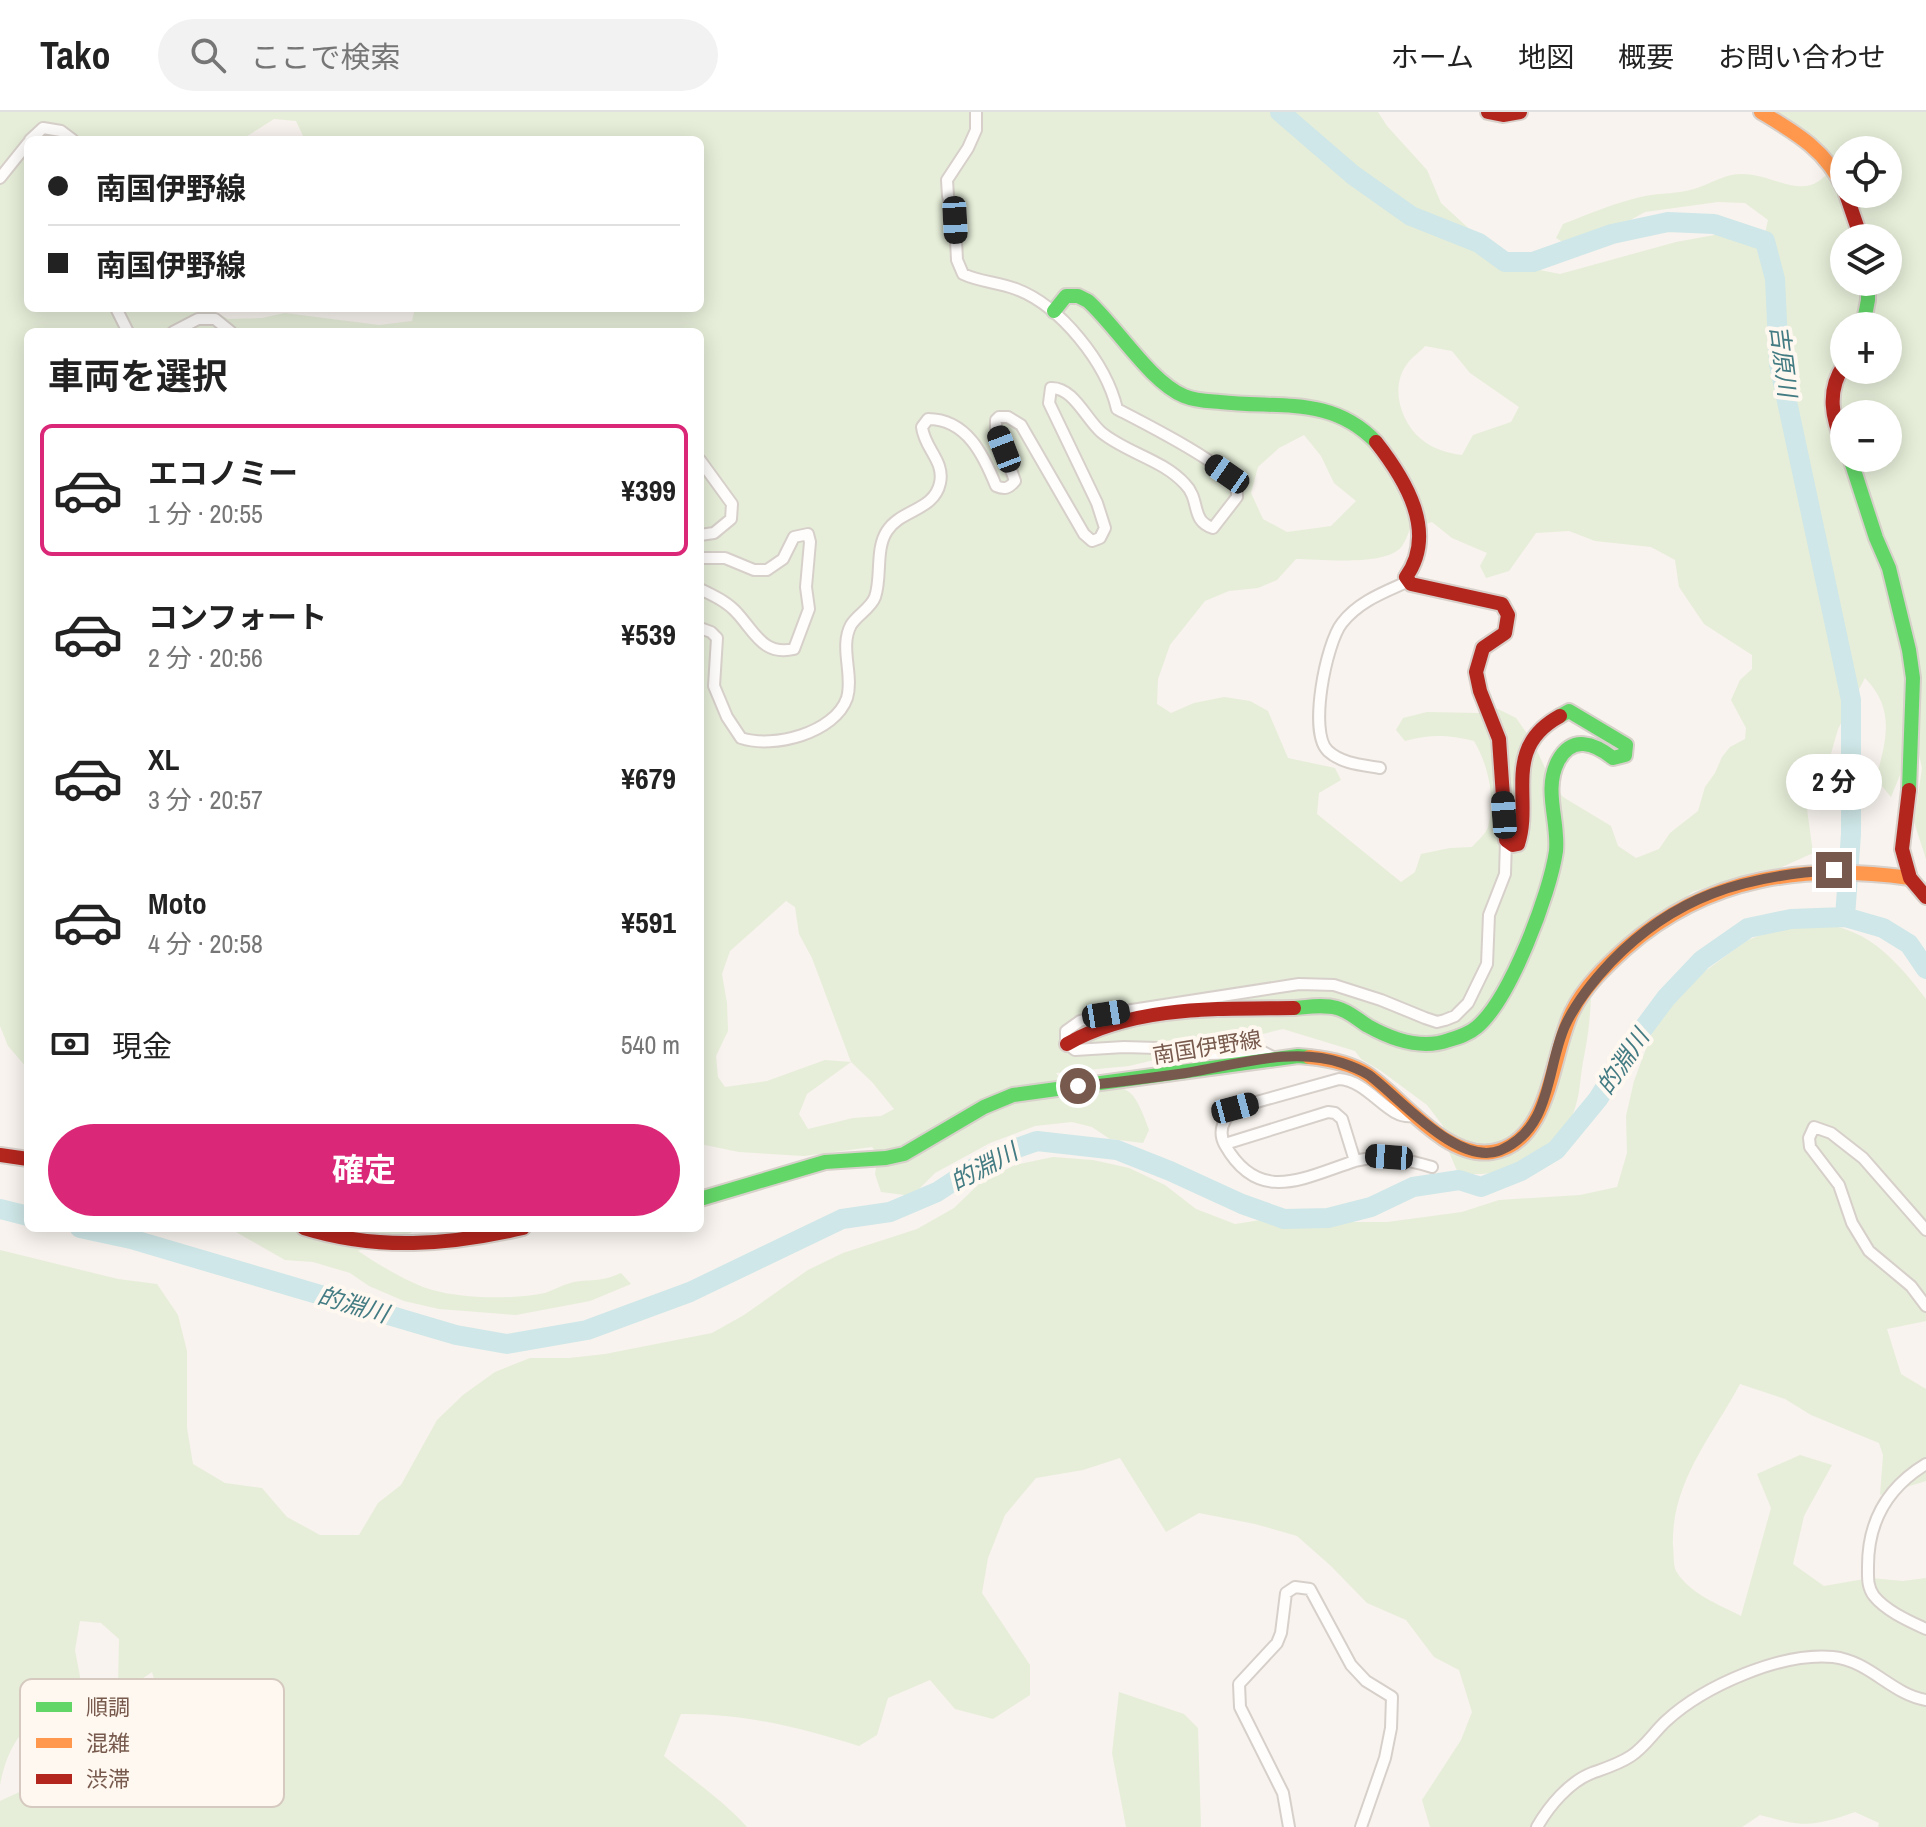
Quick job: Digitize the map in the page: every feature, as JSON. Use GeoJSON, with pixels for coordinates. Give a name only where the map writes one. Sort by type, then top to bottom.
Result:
{"type":"FeatureCollection","features":[{"type":"Feature","properties":{"kind":"main road"},"geometry":{"type":"LineString","coordinates":[[1488,112],[1503,115],[1520,112]]}},
{"type":"Feature","properties":{"kind":"main road"},"geometry":{"type":"LineString","coordinates":[[1761,112],[1819,147],[1830,162]]}},
{"type":"Feature","properties":{"kind":"main road"},"geometry":{"type":"LineString","coordinates":[[1054,311],[1066,296],[1086,300],[1156,378],[1192,399],[1332,411],[1375,440],[1389,456],[1411,495],[1418,532],[1416,562],[1406,577],[1409,581],[1502,604],[1508,615],[1505,633],[1483,648],[1476,672],[1499,739],[1506,840],[1513,845],[1518,844],[1521,835],[1521,777],[1527,747],[1541,729],[1569,711],[1626,745],[1625,755],[1613,758],[1598,745],[1582,741],[1570,745],[1557,761],[1551,809],[1556,849],[1541,902],[1509,983],[1476,1029],[1426,1047],[1374,1030],[1339,1008],[1260,1008],[1147,1017],[1084,1032],[1067,1044]]}},
{"type":"Feature","properties":{"kind":"main road"},"geometry":{"type":"LineString","coordinates":[[1855,472],[1889,568],[1909,650],[1913,678],[1912,769],[1902,849],[1910,878],[1926,897]]}},
{"type":"Feature","properties":{"kind":"main road","name":"南国伊野線"},"geometry":{"type":"LineString","coordinates":[[704,1198],[826,1162],[859,1157],[892,1158],[906,1153],[988,1104],[1013,1095],[1053,1087],[1184,1073],[1298,1056],[1319,1057],[1354,1067],[1367,1074],[1437,1133],[1478,1152],[1491,1153],[1514,1142],[1533,1126],[1541,1111],[1555,1057],[1574,1009],[1602,971],[1630,942],[1661,918],[1691,901],[1721,890],[1782,875],[1834,870],[1910,878]]}},
{"type":"Feature","properties":{"kind":"main road"},"geometry":{"type":"LineString","coordinates":[[0,1155],[24,1158]]}},
{"type":"Feature","properties":{"kind":"main road"},"geometry":{"type":"LineString","coordinates":[[316,1232],[346,1242],[379,1244],[474,1240],[507,1232]]}},
{"type":"Feature","properties":{"kind":"street"},"geometry":{"type":"LineString","coordinates":[[704,629],[717,638],[714,686],[727,717],[741,738],[785,740],[827,723],[841,709],[848,695],[847,641],[851,624],[875,598],[877,571],[886,532],[900,517],[927,504],[940,484],[940,464],[923,439],[922,427],[928,419],[939,419],[957,427],[973,441],[983,455],[996,486],[1004,489],[1011,487],[1015,481],[996,420],[1008,417],[1021,425],[1084,534],[1092,541],[1100,538],[1105,528],[1097,503],[1049,403],[1051,388],[1058,387],[1069,395],[1097,428],[1116,444],[1176,474],[1193,492],[1199,519],[1205,526],[1213,528],[1237,497],[1235,484],[1227,474],[1178,441],[1117,409],[1101,367],[1054,311],[1019,290],[999,283],[978,281],[963,274],[957,260],[955,220],[947,180],[976,130],[976,112]]}},
{"type":"Feature","properties":{"kind":"street"},"geometry":{"type":"LineString","coordinates":[[34,136],[43,128],[61,131],[68,136]]}},
{"type":"Feature","properties":{"kind":"street"},"geometry":{"type":"LineString","coordinates":[[0,178],[24,147]]}},
{"type":"Feature","properties":{"kind":"street"},"geometry":{"type":"LineString","coordinates":[[181,328],[198,319],[215,319],[226,328]]}},
{"type":"Feature","properties":{"kind":"street"},"geometry":{"type":"LineString","coordinates":[[704,466],[732,504],[731,519],[714,533],[704,534]]}},
{"type":"Feature","properties":{"kind":"street"},"geometry":{"type":"LineString","coordinates":[[704,558],[725,558],[754,570],[767,570],[783,559],[794,537],[808,534],[810,542],[806,587],[809,609],[794,649],[783,652],[766,647],[737,613],[722,600],[704,591]]}},
{"type":"Feature","properties":{"kind":"street"},"geometry":{"type":"LineString","coordinates":[[1380,768],[1346,762],[1328,751],[1320,739],[1321,684],[1340,625],[1361,604],[1409,581]]}},
{"type":"Feature","properties":{"kind":"street"},"geometry":{"type":"LineString","coordinates":[[1277,1058],[1263,1052],[1209,1054],[1189,1049],[1124,1047],[1075,1050],[1067,1044],[1066,1031],[1080,1021],[1093,1018],[1299,984],[1334,985],[1437,1022],[1455,1016],[1468,1003],[1487,964],[1489,915],[1505,874],[1506,840]]}},
{"type":"Feature","properties":{"kind":"street"},"geometry":{"type":"LineString","coordinates":[[1415,1116],[1405,1117],[1395,1113],[1361,1084],[1339,1079],[1235,1108],[1227,1116],[1221,1136],[1239,1165],[1251,1176],[1268,1183],[1287,1183],[1373,1156],[1432,1167]]}},
{"type":"Feature","properties":{"kind":"street"},"geometry":{"type":"LineString","coordinates":[[1225,1144],[1328,1112],[1342,1119],[1355,1161]]}},
{"type":"Feature","properties":{"kind":"street"},"geometry":{"type":"LineString","coordinates":[[1926,1230],[1863,1158],[1831,1133],[1814,1127],[1809,1138],[1810,1147],[1839,1185],[1869,1251],[1911,1286],[1926,1306]]}},
{"type":"Feature","properties":{"kind":"street"},"geometry":{"type":"LineString","coordinates":[[1926,1464],[1908,1475],[1886,1497],[1871,1531],[1868,1548],[1868,1585],[1875,1597],[1900,1616],[1926,1629]]}},
{"type":"Feature","properties":{"kind":"street"},"geometry":{"type":"LineString","coordinates":[[1289,1827],[1283,1793],[1240,1707],[1239,1684],[1277,1643],[1286,1593],[1295,1587],[1307,1587],[1351,1665],[1366,1681],[1392,1697],[1391,1728],[1385,1758],[1361,1827]]}},
{"type":"Feature","properties":{"kind":"street"},"geometry":{"type":"LineString","coordinates":[[1537,1827],[1574,1782],[1633,1755],[1667,1720],[1711,1690],[1768,1666],[1811,1657],[1835,1657],[1862,1665],[1906,1695],[1926,1700]]}},
{"type":"Feature","properties":{"kind":"green space"},"geometry":{"type":"Polygon","coordinates":[[[0,112],[1378,112],[1427,170],[1441,203],[1478,237],[1524,267],[1560,274],[1676,242],[1720,234],[1763,242],[1768,220],[1745,203],[1718,202],[1645,212],[1592,241],[1571,247],[1556,238],[1563,224],[1603,208],[1645,196],[1688,191],[1734,174],[1754,175],[1803,186],[1814,184],[1830,169],[1830,208],[1902,208],[1902,136],[1830,136],[1830,161],[1774,112],[1926,112],[1926,859],[1914,822],[1922,768],[1916,742],[1906,740],[1900,775],[1891,797],[1876,779],[1885,738],[1885,714],[1875,690],[1865,678],[1838,729],[1824,778],[1807,809],[1813,853],[1780,868],[1758,871],[1692,892],[1650,928],[1591,995],[1574,1111],[1555,1142],[1527,1162],[1493,1173],[1458,1173],[1446,1145],[1443,1126],[1427,1105],[1361,1059],[1355,1051],[1283,1029],[1129,1066],[1056,1073],[1071,1092],[1114,1087],[1130,1092],[1149,1130],[1143,1143],[1110,1139],[1092,1127],[1072,1122],[1035,1126],[990,1143],[935,1173],[912,1196],[881,1192],[875,1174],[878,1155],[872,1147],[804,1156],[739,1152],[704,1145],[704,328],[24,328],[24,1064],[8,1046],[0,1026],[0,112]],[[1425,346],[1409,361],[1402,373],[1398,393],[1403,413],[1414,432],[1440,450],[1462,455],[1473,435],[1511,422],[1519,407],[1470,373],[1452,351],[1425,346]],[[1304,435],[1279,448],[1258,467],[1251,493],[1263,519],[1287,532],[1331,526],[1356,501],[1334,483],[1321,456],[1304,435]],[[1432,522],[1410,529],[1402,546],[1394,553],[1352,560],[1296,559],[1277,580],[1258,588],[1229,591],[1205,601],[1170,645],[1158,679],[1157,704],[1171,713],[1194,703],[1224,697],[1250,701],[1268,711],[1288,758],[1335,768],[1341,780],[1319,793],[1317,814],[1401,882],[1415,872],[1421,854],[1472,847],[1487,830],[1490,816],[1489,782],[1474,741],[1440,736],[1405,741],[1396,730],[1403,718],[1427,712],[1478,713],[1498,709],[1516,718],[1563,797],[1611,826],[1618,846],[1636,858],[1659,849],[1670,833],[1698,811],[1705,787],[1722,757],[1730,747],[1745,739],[1746,728],[1731,700],[1740,680],[1752,669],[1752,655],[1704,624],[1679,587],[1675,560],[1651,547],[1595,541],[1569,531],[1536,533],[1509,571],[1486,578],[1480,566],[1487,553],[1452,538],[1432,522]],[[786,901],[730,951],[722,974],[728,1031],[716,1056],[718,1077],[725,1087],[767,1081],[825,1060],[851,1062],[812,958],[799,934],[795,907],[786,901]],[[851,1062],[807,1094],[799,1114],[808,1129],[853,1118],[881,1116],[894,1109],[851,1062]]]}},
{"type":"Feature","properties":{"kind":"green space"},"geometry":{"type":"Polygon","coordinates":[[[1813,921],[1862,936],[1902,969],[1926,999],[1926,1321],[1887,1329],[1901,1374],[1926,1389],[1926,1481],[1880,1495],[1883,1455],[1879,1443],[1811,1415],[1785,1399],[1740,1384],[1685,1481],[1674,1524],[1674,1563],[1676,1571],[1689,1586],[1741,1616],[1771,1508],[1757,1474],[1800,1455],[1832,1465],[1804,1516],[1793,1564],[1824,1586],[1870,1578],[1903,1581],[1926,1578],[1926,1827],[1878,1827],[1879,1823],[1855,1812],[1808,1824],[1760,1815],[1742,1827],[1430,1827],[1422,1800],[1461,1740],[1472,1712],[1459,1670],[1434,1657],[1406,1620],[1367,1603],[1297,1536],[1199,1513],[1166,1532],[1120,1458],[1083,1470],[1036,1478],[1005,1515],[988,1558],[982,1593],[1030,1665],[1030,1695],[993,1719],[955,1709],[930,1680],[888,1698],[877,1735],[859,1746],[772,1723],[727,1716],[681,1714],[664,1756],[718,1799],[747,1827],[0,1827],[0,1801],[20,1792],[20,1807],[284,1807],[284,1679],[154,1679],[152,1672],[142,1679],[118,1679],[119,1639],[101,1623],[80,1621],[75,1650],[80,1679],[20,1679],[20,1736],[7,1760],[0,1785],[0,1250],[118,1279],[157,1284],[178,1315],[187,1351],[187,1428],[193,1464],[225,1483],[262,1488],[287,1517],[320,1535],[359,1535],[378,1503],[401,1485],[437,1420],[463,1395],[495,1372],[530,1358],[605,1354],[712,1333],[744,1315],[808,1270],[843,1253],[917,1229],[954,1208],[981,1182],[1015,1165],[1053,1157],[1093,1160],[1129,1168],[1165,1185],[1196,1209],[1235,1224],[1273,1218],[1309,1222],[1387,1222],[1462,1212],[1499,1200],[1580,1195],[1617,1187],[1627,1153],[1626,1116],[1634,1081],[1659,1014],[1685,986],[1746,941],[1775,929],[1813,921]]]}},
{"type":"Feature","properties":{"kind":"green space"},"geometry":{"type":"Polygon","coordinates":[[[236,1232],[412,1232],[358,1251],[414,1283],[451,1294],[483,1297],[531,1295],[621,1273],[631,1284],[590,1301],[516,1315],[439,1309],[404,1301],[369,1286],[350,1273],[313,1262],[285,1260],[236,1232]]]}},
{"type":"Feature","properties":{"kind":"green space"},"geometry":{"type":"Polygon","coordinates":[[[1119,1692],[1184,1714],[1198,1728],[1201,1827],[1126,1827],[1112,1753],[1119,1692]]]}},
{"type":"Feature","properties":{"kind":"waterway","name":"吉原川"},"geometry":{"type":"LineString","coordinates":[[1280,112],[1353,175],[1411,216],[1479,243],[1505,262],[1533,262],[1612,234],[1668,222],[1714,224],[1765,241],[1775,279],[1779,364],[1851,700],[1851,834],[1845,917]]}},
{"type":"Feature","properties":{"kind":"waterway","name":"的淵川"},"geometry":{"type":"LineString","coordinates":[[99,1232],[456,1335],[507,1344],[587,1330],[690,1292],[842,1219],[890,1212],[937,1192],[989,1158],[1037,1141],[1117,1150],[1284,1219],[1328,1218],[1371,1207],[1413,1187],[1459,1180],[1481,1187],[1521,1171],[1556,1150],[1598,1099],[1634,1041],[1666,998],[1702,960],[1748,928],[1791,919],[1845,917],[1883,928],[1909,944],[1926,969]]}},
{"type":"Feature","properties":{"kind":"waterway","name":"的淵川"},"geometry":{"type":"LineString","coordinates":[[0,1209],[24,1215]]}},
{"type":"Feature","properties":{"kind":"traffic: fast"},"geometry":{"type":"LineString","coordinates":[[1054,311],[1066,296],[1078,296],[1088,301],[1146,367],[1184,396],[1206,401],[1283,405],[1322,411],[1359,427],[1376,442]]}},
{"type":"Feature","properties":{"kind":"traffic: fast"},"geometry":{"type":"LineString","coordinates":[[1866,312],[1868,296]]}},
{"type":"Feature","properties":{"kind":"traffic: fast"},"geometry":{"type":"LineString","coordinates":[[1855,472],[1889,568],[1909,650],[1913,678],[1909,790]]}},
{"type":"Feature","properties":{"kind":"traffic: fast"},"geometry":{"type":"LineString","coordinates":[[1294,1008],[1337,1008],[1387,1036],[1418,1044],[1456,1038],[1477,1027],[1490,1013],[1527,945],[1546,893],[1556,851],[1552,783],[1558,761],[1570,747],[1584,744],[1598,748],[1613,758],[1625,755],[1626,745],[1569,711],[1560,716]]}},
{"type":"Feature","properties":{"kind":"traffic: fast"},"geometry":{"type":"LineString","coordinates":[[704,1198],[825,1162],[904,1154],[984,1107],[1013,1095],[1309,1057]]}},
{"type":"Feature","properties":{"kind":"traffic: slow"},"geometry":{"type":"LineString","coordinates":[[1761,112],[1798,135],[1830,166]]}},
{"type":"Feature","properties":{"kind":"traffic: slow"},"geometry":{"type":"LineString","coordinates":[[1309,1057],[1339,1062],[1360,1070],[1425,1124],[1457,1146],[1475,1152],[1492,1152],[1512,1145],[1538,1115],[1565,1030],[1583,994],[1618,955],[1658,923],[1691,904],[1760,880],[1833,873],[1910,878]]}},
{"type":"Feature","properties":{"kind":"traffic: jam"},"geometry":{"type":"LineString","coordinates":[[1488,112],[1503,115],[1520,112]]}},
{"type":"Feature","properties":{"kind":"traffic: jam"},"geometry":{"type":"LineString","coordinates":[[1851,208],[1856,224]]}},
{"type":"Feature","properties":{"kind":"traffic: jam"},"geometry":{"type":"LineString","coordinates":[[1833,400],[1835,384]]}},
{"type":"Feature","properties":{"kind":"traffic: jam"},"geometry":{"type":"LineString","coordinates":[[1376,442],[1397,472],[1414,506],[1419,542],[1415,560],[1406,577],[1411,584],[1502,604],[1508,615],[1505,633],[1483,648],[1476,672],[1499,739],[1506,840],[1513,845],[1518,844],[1522,827],[1525,759],[1531,743],[1542,729],[1560,716]]}},
{"type":"Feature","properties":{"kind":"traffic: jam"},"geometry":{"type":"LineString","coordinates":[[1909,790],[1902,849],[1910,878],[1926,897]]}},
{"type":"Feature","properties":{"kind":"traffic: jam"},"geometry":{"type":"LineString","coordinates":[[1067,1044],[1093,1031],[1149,1016],[1207,1010],[1294,1008]]}},
{"type":"Feature","properties":{"kind":"traffic: jam"},"geometry":{"type":"LineString","coordinates":[[0,1155],[24,1158]]}},
{"type":"Feature","properties":{"kind":"traffic: jam"},"geometry":{"type":"LineString","coordinates":[[320,1232],[386,1243],[441,1242],[501,1232]]}},
{"type":"Feature","properties":{"kind":"route"},"geometry":{"type":"LineString","coordinates":[[1078,1086],[1256,1061],[1319,1057],[1367,1074],[1437,1133],[1478,1152],[1491,1153],[1514,1142],[1533,1126],[1541,1111],[1564,1028],[1574,1009],[1602,971],[1630,942],[1661,918],[1691,901],[1721,890],[1782,875],[1834,870]]}}]}
